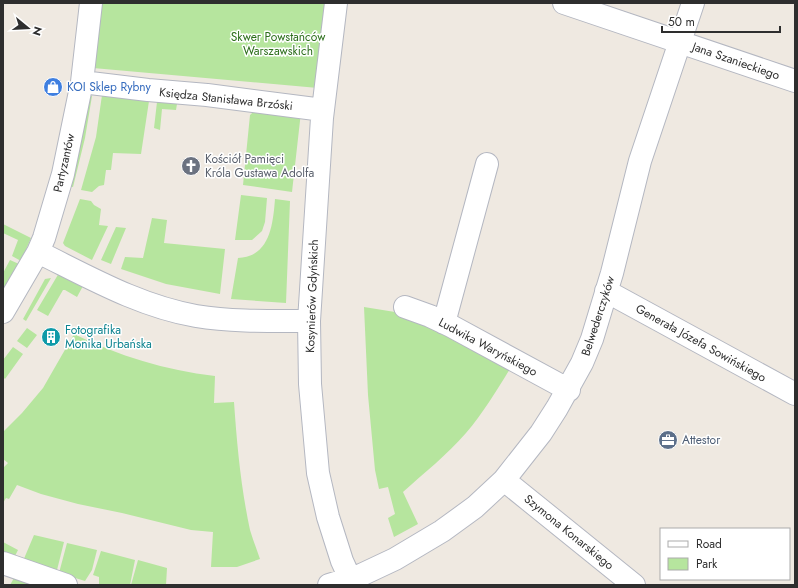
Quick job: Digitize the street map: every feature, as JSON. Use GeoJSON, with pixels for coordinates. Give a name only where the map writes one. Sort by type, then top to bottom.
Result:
{"type":"FeatureCollection","features":[{"type":"Feature","properties":{"kind":"street","name":"Partyzantów"},"geometry":{"type":"LineString","coordinates":[[3,312],[38,252],[44,238],[64,174],[82,82],[91,3]]}},
{"type":"Feature","properties":{"kind":"street","name":"Kosynierów Gdyńskich"},"geometry":{"type":"LineString","coordinates":[[336,3],[323,110],[309,321],[310,384],[318,473],[328,517],[342,562],[351,582]]}},
{"type":"Feature","properties":{"kind":"street","name":"Jana Szanieckiego"},"geometry":{"type":"LineString","coordinates":[[564,3],[795,81]]}},
{"type":"Feature","properties":{"kind":"street","name":"Belwederczyków"},"geometry":{"type":"LineString","coordinates":[[329,585],[351,582],[361,575],[395,559],[421,544],[475,507],[504,480],[541,432],[568,390],[592,339],[606,292],[640,161],[693,3]]}},
{"type":"Feature","properties":{"kind":"street","name":"Księdza Stanisława Brzóski"},"geometry":{"type":"LineString","coordinates":[[82,82],[208,95],[323,110]]}},
{"type":"Feature","properties":{"kind":"street"},"geometry":{"type":"LineString","coordinates":[[444,323],[488,164]]}},
{"type":"Feature","properties":{"kind":"street"},"geometry":{"type":"LineString","coordinates":[[38,252],[129,297],[195,316],[230,320],[309,321]]}},
{"type":"Feature","properties":{"kind":"street","name":"Generała Józefa Sowińskiego"},"geometry":{"type":"LineString","coordinates":[[606,292],[795,394]]}},
{"type":"Feature","properties":{"kind":"street","name":"Ludwika Waryńskiego"},"geometry":{"type":"LineString","coordinates":[[405,307],[444,323],[568,390]]}},
{"type":"Feature","properties":{"kind":"street","name":"Szymona Konarskiego"},"geometry":{"type":"LineString","coordinates":[[504,480],[634,585]]}},
{"type":"Feature","properties":{"kind":"street"},"geometry":{"type":"LineString","coordinates":[[3,563],[60,584]]}},
{"type":"Feature","properties":{"kind":"green space","name":"Skwer Powstańców Warszawskich"},"geometry":{"type":"Polygon","coordinates":[[[97,3],[328,3],[318,88],[93,68],[97,3]]]}},
{"type":"Feature","properties":{"kind":"green space"},"geometry":{"type":"Polygon","coordinates":[[[102,95],[149,101],[141,154],[113,153],[111,170],[106,170],[104,185],[99,186],[92,192],[81,190],[96,137],[102,95]]]}},
{"type":"Feature","properties":{"kind":"green space"},"geometry":{"type":"Polygon","coordinates":[[[89,96],[92,96],[85,138],[73,187],[67,186],[89,96]]]}},
{"type":"Feature","properties":{"kind":"green space"},"geometry":{"type":"Polygon","coordinates":[[[157,102],[177,104],[176,110],[162,109],[160,130],[154,128],[157,102]]]}},
{"type":"Feature","properties":{"kind":"green space"},"geometry":{"type":"Polygon","coordinates":[[[260,106],[301,112],[292,192],[243,185],[250,115],[260,106]]]}},
{"type":"Feature","properties":{"kind":"green space"},"geometry":{"type":"Polygon","coordinates":[[[241,195],[267,198],[265,222],[262,231],[252,240],[235,240],[241,195]]]}},
{"type":"Feature","properties":{"kind":"green space"},"geometry":{"type":"Polygon","coordinates":[[[80,199],[91,201],[94,205],[101,209],[99,225],[108,226],[92,260],[65,246],[63,243],[80,199]]]}},
{"type":"Feature","properties":{"kind":"green space"},"geometry":{"type":"Polygon","coordinates":[[[275,199],[290,201],[286,303],[231,299],[238,258],[249,256],[257,252],[268,238],[273,219],[275,199]]]}},
{"type":"Feature","properties":{"kind":"green space"},"geometry":{"type":"Polygon","coordinates":[[[152,218],[167,220],[164,243],[225,249],[220,294],[166,284],[121,269],[125,257],[143,258],[152,218]]]}},
{"type":"Feature","properties":{"kind":"green space"},"geometry":{"type":"Polygon","coordinates":[[[3,224],[31,238],[21,261],[12,256],[18,240],[3,233],[3,224]]]}},
{"type":"Feature","properties":{"kind":"green space"},"geometry":{"type":"Polygon","coordinates":[[[116,227],[126,228],[111,264],[101,260],[116,227]]]}},
{"type":"Feature","properties":{"kind":"green space"},"geometry":{"type":"Polygon","coordinates":[[[10,260],[19,264],[3,294],[3,273],[10,260]]]}},
{"type":"Feature","properties":{"kind":"green space"},"geometry":{"type":"Polygon","coordinates":[[[59,273],[83,286],[77,297],[63,290],[48,316],[37,310],[59,273]]]}},
{"type":"Feature","properties":{"kind":"green space"},"geometry":{"type":"Polygon","coordinates":[[[51,278],[26,321],[23,319],[45,279],[51,278]]]}},
{"type":"Feature","properties":{"kind":"green space"},"geometry":{"type":"Polygon","coordinates":[[[364,307],[395,312],[416,319],[511,367],[495,393],[466,433],[403,492],[418,524],[394,537],[388,518],[395,514],[388,487],[379,489],[375,470],[368,395],[364,307]]]}},
{"type":"Feature","properties":{"kind":"green space"},"geometry":{"type":"Polygon","coordinates":[[[27,328],[37,335],[27,348],[17,341],[27,328]]]}},
{"type":"Feature","properties":{"kind":"green space"},"geometry":{"type":"Polygon","coordinates":[[[74,334],[108,349],[143,361],[178,370],[215,376],[214,403],[234,402],[244,498],[250,530],[260,559],[237,567],[211,567],[213,532],[191,530],[78,504],[41,494],[17,485],[9,499],[6,498],[3,503],[3,468],[8,463],[3,459],[3,432],[22,413],[43,388],[74,334]]]}},
{"type":"Feature","properties":{"kind":"green space"},"geometry":{"type":"Polygon","coordinates":[[[13,347],[23,354],[5,379],[3,377],[3,360],[13,347]]]}},
{"type":"Feature","properties":{"kind":"green space"},"geometry":{"type":"Polygon","coordinates":[[[34,535],[64,542],[57,570],[54,572],[23,561],[34,535]]]}},
{"type":"Feature","properties":{"kind":"green space"},"geometry":{"type":"Polygon","coordinates":[[[3,542],[18,550],[14,558],[3,554],[3,542]]]}},
{"type":"Feature","properties":{"kind":"green space"},"geometry":{"type":"Polygon","coordinates":[[[67,543],[97,550],[92,570],[85,581],[59,573],[67,543]]]}},
{"type":"Feature","properties":{"kind":"green space"},"geometry":{"type":"Polygon","coordinates":[[[101,551],[135,560],[130,585],[99,585],[99,577],[93,575],[101,551]]]}},
{"type":"Feature","properties":{"kind":"green space"},"geometry":{"type":"Polygon","coordinates":[[[138,560],[167,568],[166,585],[131,585],[138,560]]]}},
{"type":"Feature","properties":{"kind":"green space"},"geometry":{"type":"Polygon","coordinates":[[[14,578],[36,585],[10,585],[14,578]]]}},
{"type":"Feature","properties":{"kind":"place","name":"KOI Sklep Rybny"},"geometry":{"type":"Point","coordinates":[53,87]}},
{"type":"Feature","properties":{"kind":"place","name":"Kościół Pamięci Króla Gustawa Adolfa"},"geometry":{"type":"Point","coordinates":[191,166]}},
{"type":"Feature","properties":{"kind":"place","name":"Fotografika Monika Urbańska"},"geometry":{"type":"Point","coordinates":[51,337]}},
{"type":"Feature","properties":{"kind":"place","name":"Attestor"},"geometry":{"type":"Point","coordinates":[668,440]}}]}
